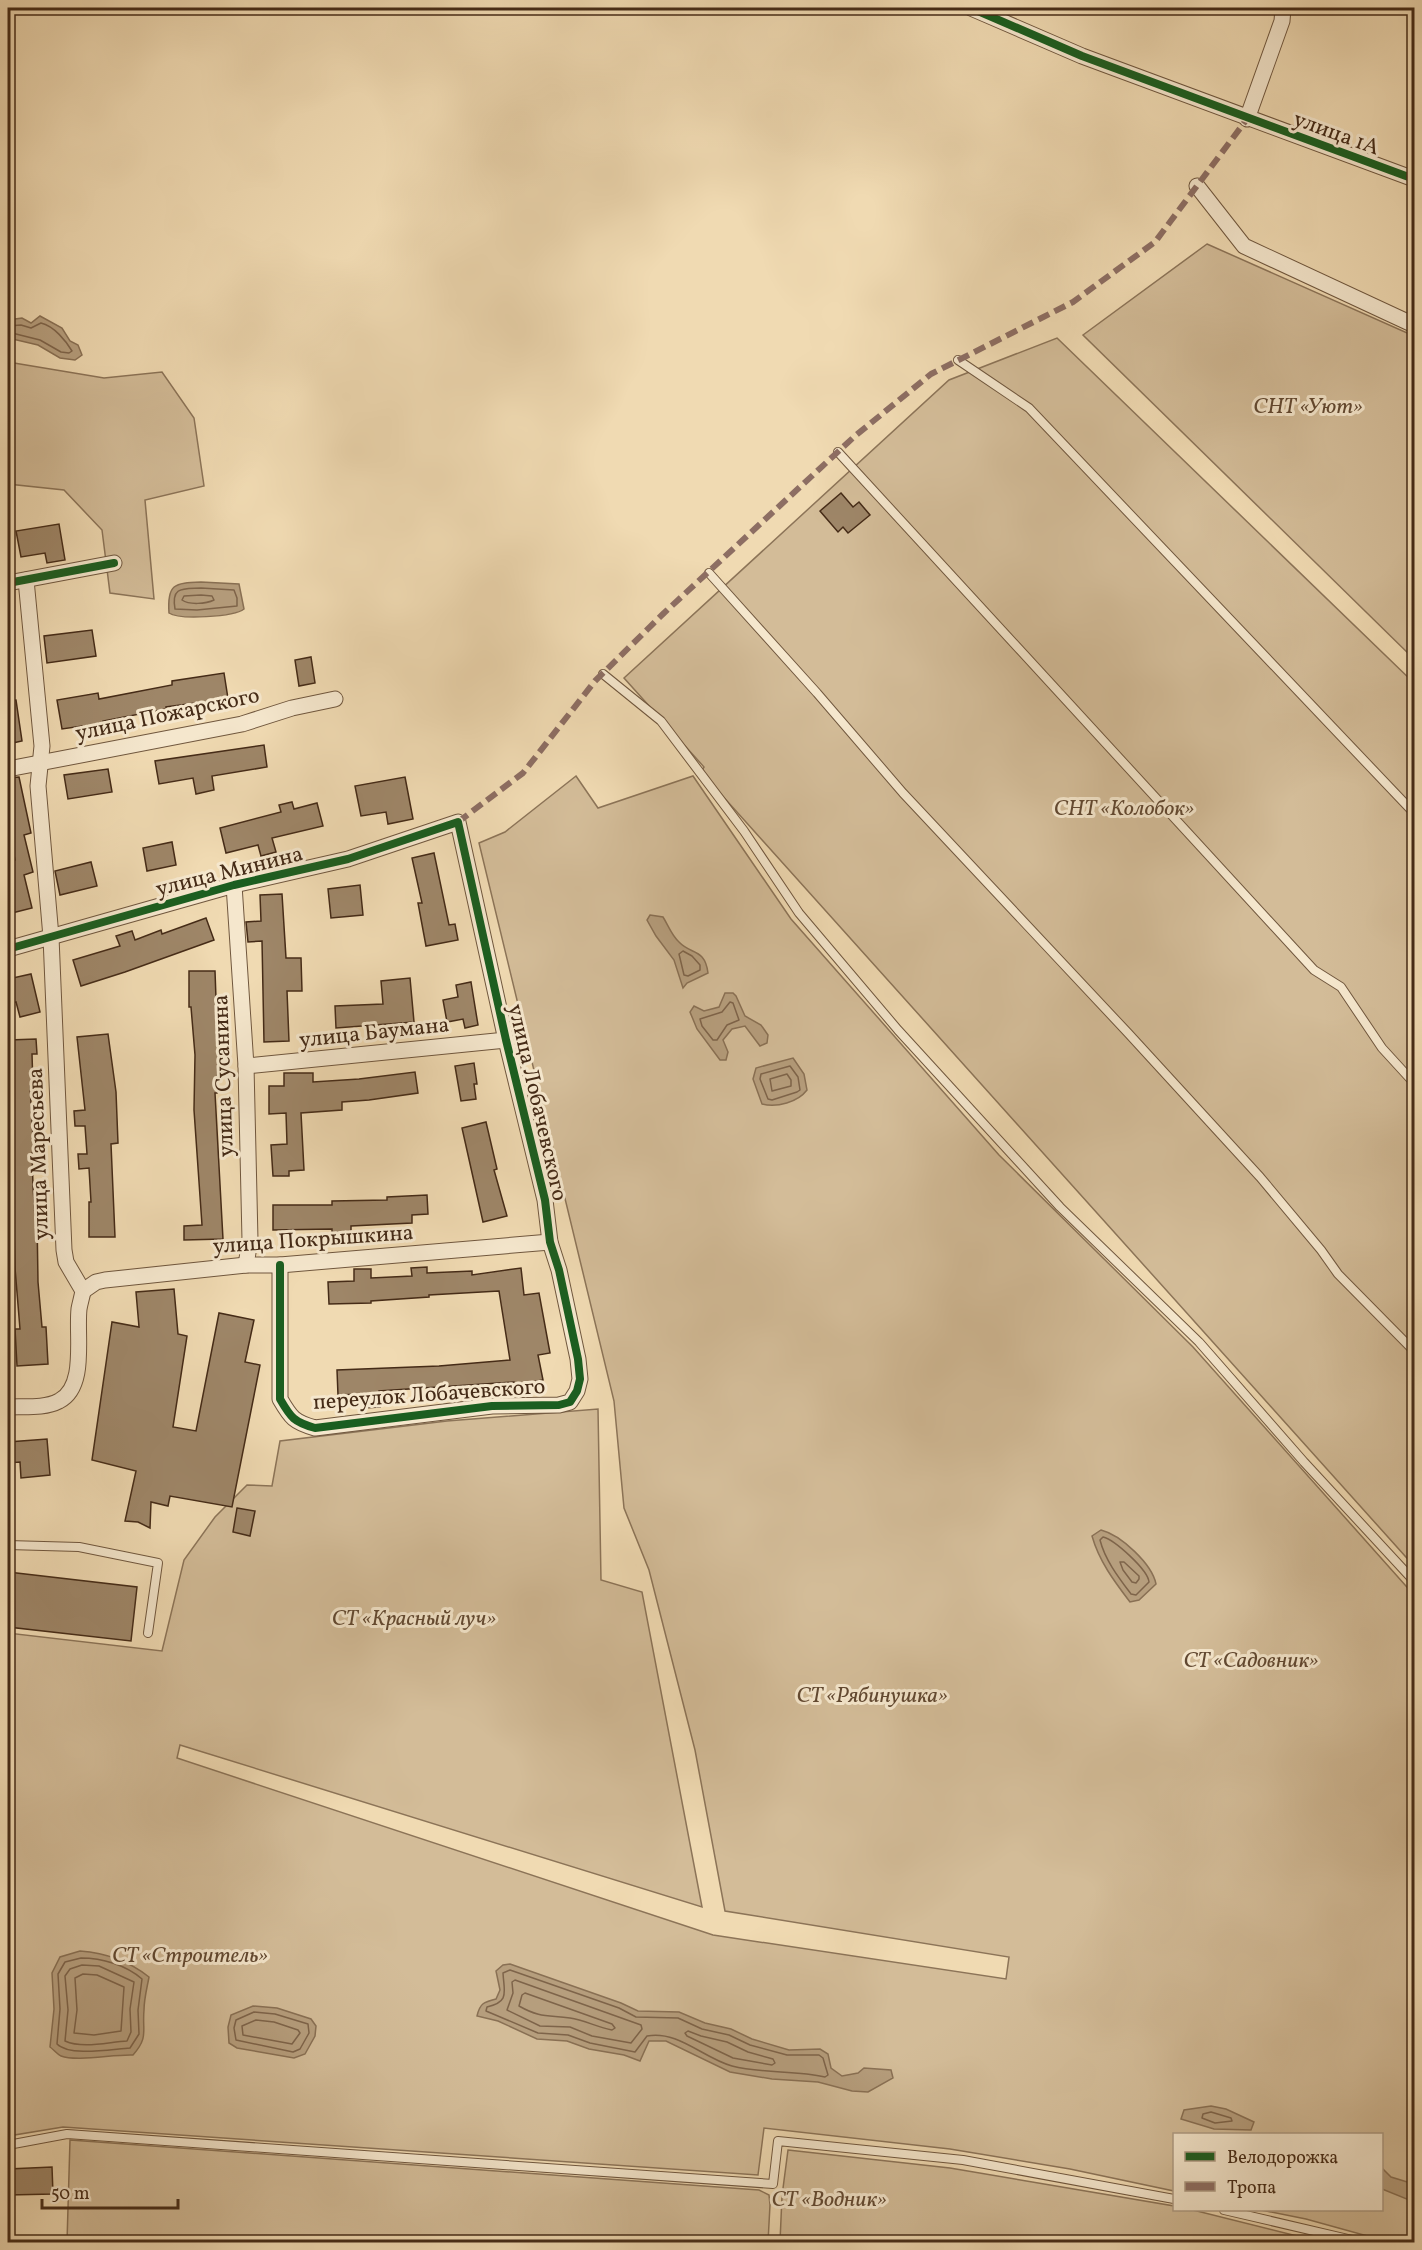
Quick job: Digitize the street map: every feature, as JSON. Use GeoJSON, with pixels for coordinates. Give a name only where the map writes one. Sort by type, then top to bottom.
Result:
{"type":"FeatureCollection","features":[{"type":"Feature","properties":{"kind":"street","name":"улица 1А"},"geometry":{"type":"LineString","coordinates":[[971,8],[1082,56],[1414,179]]}},
{"type":"Feature","properties":{"kind":"street"},"geometry":{"type":"LineString","coordinates":[[1247,119],[1282,21],[1283,8]]}},
{"type":"Feature","properties":{"kind":"street"},"geometry":{"type":"LineString","coordinates":[[1197,186],[1244,246],[1414,325]]}},
{"type":"Feature","properties":{"kind":"street"},"geometry":{"type":"LineString","coordinates":[[8,583],[114,563]]}},
{"type":"Feature","properties":{"kind":"street","name":"улица Маресьева"},"geometry":{"type":"LineString","coordinates":[[26,580],[42,746],[38,786],[51,937],[63,1250],[66,1262],[83,1291]]}},
{"type":"Feature","properties":{"kind":"street","name":"улица Пожарского"},"geometry":{"type":"LineString","coordinates":[[8,769],[242,724],[292,708],[335,699]]}},
{"type":"Feature","properties":{"kind":"street","name":"улица Минина"},"geometry":{"type":"LineString","coordinates":[[8,949],[234,885],[348,860],[458,822]]}},
{"type":"Feature","properties":{"kind":"street","name":"улица Лобачевского"},"geometry":{"type":"LineString","coordinates":[[458,822],[544,1200],[550,1242],[560,1270],[578,1359],[580,1379],[577,1391]]}},
{"type":"Feature","properties":{"kind":"street","name":"улица Сусанина"},"geometry":{"type":"LineString","coordinates":[[234,885],[246,1066],[250,1240],[246,1265]]}},
{"type":"Feature","properties":{"kind":"street","name":"улица Баумана"},"geometry":{"type":"LineString","coordinates":[[246,1066],[506,1040]]}},
{"type":"Feature","properties":{"kind":"street","name":"улица Покрышкина"},"geometry":{"type":"LineString","coordinates":[[83,1291],[96,1282],[105,1280],[246,1265],[280,1265],[550,1242]]}},
{"type":"Feature","properties":{"kind":"street","name":"переулок Лобачевского"},"geometry":{"type":"LineString","coordinates":[[280,1265],[280,1399],[289,1415],[298,1423],[315,1428],[492,1406],[560,1406],[570,1402],[577,1391]]}},
{"type":"Feature","properties":{"kind":"street"},"geometry":{"type":"LineString","coordinates":[[8,1407],[45,1405],[67,1396],[78,1370],[79,1308],[83,1291]]}},
{"type":"Feature","properties":{"kind":"lane"},"geometry":{"type":"LineString","coordinates":[[958,360],[1029,408],[1414,813]]}},
{"type":"Feature","properties":{"kind":"lane"},"geometry":{"type":"LineString","coordinates":[[838,452],[1314,970],[1341,987],[1382,1048],[1414,1083]]}},
{"type":"Feature","properties":{"kind":"lane"},"geometry":{"type":"LineString","coordinates":[[709,573],[818,693],[903,794],[1128,1033],[1260,1177],[1338,1274],[1414,1351]]}},
{"type":"Feature","properties":{"kind":"lane"},"geometry":{"type":"LineString","coordinates":[[603,674],[661,721],[744,831],[799,913],[898,1030],[1060,1207],[1199,1342],[1304,1462],[1414,1581]]}},
{"type":"Feature","properties":{"kind":"lane"},"geometry":{"type":"LineString","coordinates":[[8,1545],[79,1547],[158,1563],[148,1633]]}},
{"type":"Feature","properties":{"kind":"lane"},"geometry":{"type":"LineString","coordinates":[[8,2145],[67,2134],[773,2184],[778,2141],[963,2160],[1173,2199]]}},
{"type":"Feature","properties":{"kind":"lane"},"geometry":{"type":"LineString","coordinates":[[1228,2211],[1361,2242]]}},
{"type":"Feature","properties":{"kind":"green space","name":"СНТ «Уют»"},"geometry":{"type":"Polygon","coordinates":[[[1207,244],[1414,336],[1414,659],[1083,335],[1207,244]]]}},
{"type":"Feature","properties":{"kind":"green space","name":"СНТ «Колобок»"},"geometry":{"type":"Polygon","coordinates":[[[1057,338],[1414,683],[1414,1566],[701,772],[704,767],[624,678],[949,380],[1057,338]]]}},
{"type":"Feature","properties":{"kind":"green space"},"geometry":{"type":"Polygon","coordinates":[[[8,362],[104,378],[162,372],[194,418],[204,486],[145,500],[154,599],[110,593],[102,530],[64,490],[8,484],[8,362]]]}},
{"type":"Feature","properties":{"kind":"green space"},"geometry":{"type":"Polygon","coordinates":[[[576,776],[598,808],[693,776],[791,919],[999,1155],[1193,1347],[1414,1595],[1414,2242],[1389,2242],[1306,2219],[1266,2211],[1383,2211],[1383,2133],[1173,2133],[1173,2191],[1070,2169],[950,2149],[764,2128],[758,2175],[63,2127],[8,2136],[8,1633],[162,1651],[184,1560],[215,1517],[247,1485],[272,1486],[280,1441],[447,1421],[598,1409],[601,1580],[642,1592],[702,1907],[180,1745],[177,1758],[713,1935],[1006,1979],[1009,1957],[725,1911],[695,1750],[649,1570],[624,1508],[614,1401],[479,843],[505,832],[576,776]]]}},
{"type":"Feature","properties":{"kind":"green space"},"geometry":{"type":"Polygon","coordinates":[[[70,2140],[759,2190],[769,2195],[768,2242],[67,2242],[70,2140]]]}},
{"type":"Feature","properties":{"kind":"green space","name":"СТ «Водник»"},"geometry":{"type":"Polygon","coordinates":[[[788,2150],[950,2168],[1173,2206],[1173,2211],[1197,2211],[1321,2242],[780,2242],[782,2196],[788,2150]]]}},
{"type":"Feature","properties":{"kind":"water"},"geometry":{"type":"Polygon","coordinates":[[[40,316],[62,328],[70,341],[78,345],[82,355],[75,360],[60,358],[38,345],[8,338],[8,320],[22,318],[31,323],[40,316]]]}},
{"type":"Feature","properties":{"kind":"water"},"geometry":{"type":"Polygon","coordinates":[[[184,583],[239,584],[244,609],[229,614],[206,617],[169,613],[169,596],[174,587],[184,583]]]}},
{"type":"Feature","properties":{"kind":"water"},"geometry":{"type":"Polygon","coordinates":[[[650,915],[663,917],[677,940],[704,959],[708,973],[687,983],[683,988],[674,960],[647,920],[650,915]]]}},
{"type":"Feature","properties":{"kind":"water"},"geometry":{"type":"Polygon","coordinates":[[[725,993],[733,993],[745,1016],[761,1025],[768,1035],[767,1043],[760,1046],[745,1026],[732,1029],[723,1040],[728,1052],[726,1060],[720,1060],[697,1029],[690,1012],[694,1006],[704,1011],[719,1007],[725,993]]]}},
{"type":"Feature","properties":{"kind":"water"},"geometry":{"type":"Polygon","coordinates":[[[793,1058],[804,1074],[807,1090],[798,1098],[787,1103],[762,1104],[753,1079],[756,1068],[793,1058]]]}},
{"type":"Feature","properties":{"kind":"water"},"geometry":{"type":"Polygon","coordinates":[[[1101,1530],[1126,1544],[1149,1568],[1156,1584],[1139,1600],[1130,1602],[1103,1562],[1092,1536],[1101,1530]]]}},
{"type":"Feature","properties":{"kind":"water"},"geometry":{"type":"Polygon","coordinates":[[[80,1951],[117,1959],[149,1977],[144,2002],[144,2034],[133,2055],[68,2058],[50,2047],[54,2009],[52,1973],[60,1957],[80,1951]]]}},
{"type":"Feature","properties":{"kind":"water"},"geometry":{"type":"Polygon","coordinates":[[[510,1964],[638,2011],[679,2012],[705,2023],[731,2029],[752,2039],[789,2050],[820,2049],[828,2054],[831,2068],[842,2076],[858,2073],[864,2068],[891,2070],[893,2078],[868,2092],[852,2091],[818,2082],[772,2079],[730,2072],[666,2041],[649,2041],[640,2061],[624,2055],[589,2049],[567,2041],[537,2039],[498,2021],[477,2016],[481,2006],[496,1999],[500,1990],[496,1971],[503,1965],[510,1964]]]}},
{"type":"Feature","properties":{"kind":"water"},"geometry":{"type":"Polygon","coordinates":[[[253,2006],[277,2008],[311,2019],[316,2026],[315,2036],[305,2054],[294,2058],[237,2048],[229,2043],[228,2027],[231,2015],[253,2006]]]}},
{"type":"Feature","properties":{"kind":"water"},"geometry":{"type":"Polygon","coordinates":[[[1211,2106],[1226,2109],[1254,2122],[1251,2130],[1214,2129],[1181,2119],[1184,2110],[1211,2106]]]}},
{"type":"Feature","properties":{"kind":"water"},"geometry":{"type":"Polygon","coordinates":[[[1383,2169],[1391,2177],[1414,2184],[1414,2202],[1383,2189],[1383,2169]]]}},
{"type":"Feature","properties":{"kind":"building"},"geometry":{"type":"Polygon","coordinates":[[[841,493],[853,507],[859,502],[870,515],[848,533],[843,527],[838,532],[820,511],[841,493]]]}},
{"type":"Feature","properties":{"kind":"building"},"geometry":{"type":"Polygon","coordinates":[[[59,524],[65,560],[47,563],[45,553],[21,557],[16,531],[59,524]]]}},
{"type":"Feature","properties":{"kind":"building"},"geometry":{"type":"Polygon","coordinates":[[[92,630],[96,656],[47,663],[44,636],[92,630]]]}},
{"type":"Feature","properties":{"kind":"building"},"geometry":{"type":"Polygon","coordinates":[[[311,657],[315,683],[299,686],[295,660],[311,657]]]}},
{"type":"Feature","properties":{"kind":"building"},"geometry":{"type":"Polygon","coordinates":[[[224,673],[229,705],[204,709],[203,702],[166,707],[166,709],[103,721],[104,729],[83,733],[82,726],[62,729],[57,700],[98,693],[99,699],[172,685],[172,681],[224,673]]]}},
{"type":"Feature","properties":{"kind":"building"},"geometry":{"type":"Polygon","coordinates":[[[16,700],[22,741],[8,744],[8,701],[16,700]]]}},
{"type":"Feature","properties":{"kind":"building"},"geometry":{"type":"Polygon","coordinates":[[[264,745],[267,767],[212,776],[214,790],[196,794],[193,778],[159,784],[155,761],[264,745]]]}},
{"type":"Feature","properties":{"kind":"building"},"geometry":{"type":"Polygon","coordinates":[[[108,769],[112,792],[68,799],[64,775],[108,769]]]}},
{"type":"Feature","properties":{"kind":"building"},"geometry":{"type":"Polygon","coordinates":[[[19,777],[31,833],[24,835],[33,872],[24,875],[32,908],[8,914],[8,862],[15,860],[8,824],[8,778],[19,777]]]}},
{"type":"Feature","properties":{"kind":"building"},"geometry":{"type":"Polygon","coordinates":[[[405,777],[413,819],[388,824],[386,812],[361,816],[355,786],[405,777]]]}},
{"type":"Feature","properties":{"kind":"building"},"geometry":{"type":"Polygon","coordinates":[[[292,802],[294,809],[317,803],[323,826],[272,838],[276,852],[261,856],[258,845],[226,853],[220,828],[281,812],[279,805],[292,802]]]}},
{"type":"Feature","properties":{"kind":"building"},"geometry":{"type":"Polygon","coordinates":[[[172,842],[176,865],[147,871],[143,848],[172,842]]]}},
{"type":"Feature","properties":{"kind":"building"},"geometry":{"type":"Polygon","coordinates":[[[434,853],[449,925],[455,924],[458,940],[426,946],[418,903],[422,903],[412,858],[434,853]]]}},
{"type":"Feature","properties":{"kind":"building"},"geometry":{"type":"Polygon","coordinates":[[[91,862],[97,886],[60,895],[55,871],[91,862]]]}},
{"type":"Feature","properties":{"kind":"building"},"geometry":{"type":"Polygon","coordinates":[[[360,885],[363,915],[331,918],[328,889],[360,885]]]}},
{"type":"Feature","properties":{"kind":"building"},"geometry":{"type":"Polygon","coordinates":[[[282,894],[286,958],[301,958],[302,991],[287,991],[289,1041],[264,1042],[262,941],[248,942],[246,922],[261,921],[260,895],[282,894]]]}},
{"type":"Feature","properties":{"kind":"building"},"geometry":{"type":"Polygon","coordinates":[[[206,918],[214,940],[81,986],[73,960],[120,946],[116,936],[132,931],[135,940],[161,930],[162,934],[206,918]]]}},
{"type":"Feature","properties":{"kind":"building"},"geometry":{"type":"Polygon","coordinates":[[[189,971],[215,971],[218,1054],[217,1093],[215,1093],[223,1239],[184,1240],[184,1226],[202,1225],[194,1110],[195,1055],[191,1007],[189,1007],[189,971]]]}},
{"type":"Feature","properties":{"kind":"building"},"geometry":{"type":"Polygon","coordinates":[[[31,974],[40,1012],[20,1017],[16,1002],[8,1004],[8,979],[31,974]]]}},
{"type":"Feature","properties":{"kind":"building"},"geometry":{"type":"Polygon","coordinates":[[[410,978],[414,1022],[336,1028],[335,1006],[383,1004],[381,981],[410,978]]]}},
{"type":"Feature","properties":{"kind":"building"},"geometry":{"type":"Polygon","coordinates":[[[471,982],[478,1025],[465,1028],[463,1019],[447,1022],[443,1000],[458,997],[456,985],[471,982]]]}},
{"type":"Feature","properties":{"kind":"building"},"geometry":{"type":"Polygon","coordinates":[[[108,1034],[116,1092],[118,1143],[111,1144],[115,1237],[89,1237],[89,1202],[91,1202],[89,1168],[79,1169],[78,1154],[87,1154],[85,1126],[75,1126],[74,1111],[85,1110],[77,1037],[108,1034]]]}},
{"type":"Feature","properties":{"kind":"building"},"geometry":{"type":"Polygon","coordinates":[[[36,1039],[37,1054],[32,1054],[33,1086],[30,1086],[33,1138],[44,1138],[44,1153],[32,1153],[33,1186],[35,1217],[37,1217],[38,1282],[42,1327],[46,1327],[48,1364],[17,1366],[15,1329],[20,1329],[14,1231],[8,1231],[8,1205],[14,1205],[13,1172],[9,1172],[8,1093],[12,1092],[9,1040],[36,1039]]]}},
{"type":"Feature","properties":{"kind":"building"},"geometry":{"type":"Polygon","coordinates":[[[474,1063],[477,1084],[474,1084],[476,1099],[461,1101],[455,1066],[474,1063]]]}},
{"type":"Feature","properties":{"kind":"building"},"geometry":{"type":"Polygon","coordinates":[[[415,1072],[418,1093],[342,1102],[342,1110],[301,1113],[304,1170],[289,1171],[289,1176],[273,1176],[271,1145],[287,1144],[286,1113],[269,1114],[269,1086],[284,1086],[284,1073],[313,1073],[313,1082],[415,1072]]]}},
{"type":"Feature","properties":{"kind":"building"},"geometry":{"type":"Polygon","coordinates":[[[486,1122],[497,1169],[494,1170],[507,1216],[483,1222],[462,1128],[486,1122]]]}},
{"type":"Feature","properties":{"kind":"building"},"geometry":{"type":"Polygon","coordinates":[[[427,1195],[428,1214],[412,1215],[412,1223],[351,1226],[351,1234],[332,1234],[332,1229],[273,1230],[273,1205],[332,1205],[332,1201],[387,1200],[387,1197],[427,1195]]]}},
{"type":"Feature","properties":{"kind":"building"},"geometry":{"type":"Polygon","coordinates":[[[427,1267],[427,1273],[472,1271],[472,1275],[521,1268],[524,1295],[539,1293],[550,1353],[538,1355],[543,1380],[515,1385],[514,1382],[379,1391],[380,1407],[363,1408],[362,1394],[338,1395],[337,1370],[439,1366],[510,1360],[499,1291],[429,1295],[429,1297],[371,1301],[371,1303],[329,1304],[328,1282],[354,1281],[354,1269],[371,1269],[371,1278],[412,1276],[411,1268],[427,1267]]]}},
{"type":"Feature","properties":{"kind":"building"},"geometry":{"type":"Polygon","coordinates":[[[174,1289],[178,1334],[187,1336],[173,1427],[196,1431],[219,1313],[254,1320],[245,1362],[260,1365],[232,1507],[170,1496],[168,1506],[151,1502],[150,1528],[138,1522],[125,1521],[136,1471],[92,1460],[112,1322],[139,1327],[136,1292],[174,1289]]]}},
{"type":"Feature","properties":{"kind":"building"},"geometry":{"type":"Polygon","coordinates":[[[47,1439],[50,1475],[21,1478],[20,1462],[8,1463],[8,1442],[47,1439]]]}},
{"type":"Feature","properties":{"kind":"building"},"geometry":{"type":"Polygon","coordinates":[[[237,1508],[255,1511],[250,1536],[233,1532],[237,1508]]]}},
{"type":"Feature","properties":{"kind":"building"},"geometry":{"type":"Polygon","coordinates":[[[8,1572],[137,1587],[131,1641],[8,1627],[8,1572]]]}},
{"type":"Feature","properties":{"kind":"building"},"geometry":{"type":"Polygon","coordinates":[[[52,2167],[53,2194],[8,2195],[8,2169],[52,2167]]]}},
{"type":"Feature","properties":{"kind":"marked path"},"geometry":{"type":"LineString","coordinates":[[458,822],[523,773],[595,681],[664,613],[855,436],[931,374],[1073,302],[1155,242],[1247,119]]}},
{"type":"Feature","properties":{"kind":"cycle path"},"geometry":{"type":"LineString","coordinates":[[971,8],[1082,56],[1414,179]]}},
{"type":"Feature","properties":{"kind":"cycle path"},"geometry":{"type":"LineString","coordinates":[[8,583],[114,563]]}},
{"type":"Feature","properties":{"kind":"cycle path"},"geometry":{"type":"LineString","coordinates":[[8,949],[234,885],[348,859],[458,822],[506,1040],[545,1200],[550,1242],[559,1270],[578,1359],[580,1379],[577,1391],[570,1402],[559,1405],[492,1406],[315,1428],[302,1424],[290,1415],[280,1399],[280,1265]]}},
{"type":"Feature","properties":{"kind":"park label","name":"СТ «Красный луч»"},"geometry":{"type":"Point","coordinates":[414,1617]}},
{"type":"Feature","properties":{"kind":"park label","name":"СТ «Садовник»"},"geometry":{"type":"Point","coordinates":[1251,1659]}},
{"type":"Feature","properties":{"kind":"park label","name":"СТ «Рябинушка»"},"geometry":{"type":"Point","coordinates":[872,1694]}},
{"type":"Feature","properties":{"kind":"park label","name":"СТ «Строитель»"},"geometry":{"type":"Point","coordinates":[190,1954]}}]}
